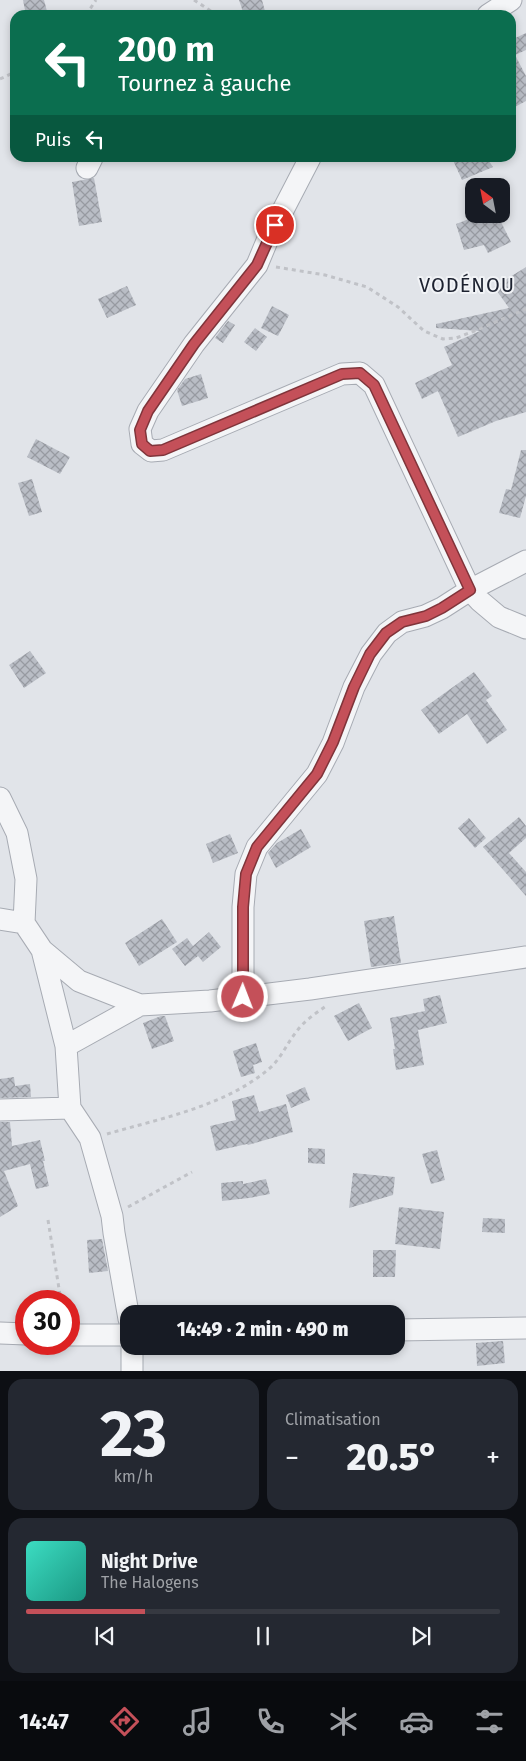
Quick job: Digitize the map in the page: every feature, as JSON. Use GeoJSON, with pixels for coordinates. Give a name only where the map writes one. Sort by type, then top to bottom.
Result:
{"type":"FeatureCollection","features":[{"type":"Feature","properties":{"kind":"street"},"geometry":{"type":"LineString","coordinates":[[496,10],[511,0]]}},
{"type":"Feature","properties":{"kind":"street"},"geometry":{"type":"LineString","coordinates":[[308,162],[267,241],[257,265],[194,344],[148,411],[140,430],[142,444],[150,451],[163,450],[342,374],[360,373],[374,385],[470,590],[499,617],[526,628]]}},
{"type":"Feature","properties":{"kind":"street"},"geometry":{"type":"LineString","coordinates":[[243,997],[243,907],[246,874],[257,847],[317,774],[333,742],[354,687],[370,654],[386,633],[402,622],[426,616],[470,590],[526,561]]}},
{"type":"Feature","properties":{"kind":"street"},"geometry":{"type":"LineString","coordinates":[[0,798],[17,833],[26,879],[24,923],[42,950],[79,981],[140,1005],[210,1001],[310,989],[526,956]]}},
{"type":"Feature","properties":{"kind":"street"},"geometry":{"type":"LineString","coordinates":[[0,919],[24,923]]}},
{"type":"Feature","properties":{"kind":"street"},"geometry":{"type":"LineString","coordinates":[[42,950],[66,1046],[70,1108],[90,1138],[112,1216],[127,1305]]}},
{"type":"Feature","properties":{"kind":"street"},"geometry":{"type":"LineString","coordinates":[[66,1046],[140,1005]]}},
{"type":"Feature","properties":{"kind":"street"},"geometry":{"type":"LineString","coordinates":[[0,1110],[70,1108]]}},
{"type":"Feature","properties":{"kind":"street"},"geometry":{"type":"LineString","coordinates":[[405,1330],[526,1328]]}},
{"type":"Feature","properties":{"kind":"street"},"geometry":{"type":"LineString","coordinates":[[0,1333],[15,1334]]}},
{"type":"Feature","properties":{"kind":"street"},"geometry":{"type":"LineString","coordinates":[[80,1335],[120,1335]]}},
{"type":"Feature","properties":{"kind":"street"},"geometry":{"type":"LineString","coordinates":[[132,1355],[132,1371]]}},
{"type":"Feature","properties":{"kind":"path"},"geometry":{"type":"LineString","coordinates":[[194,0],[209,10]]}},
{"type":"Feature","properties":{"kind":"path"},"geometry":{"type":"LineString","coordinates":[[257,265],[325,274],[368,287],[398,307],[424,331],[443,339],[456,338],[526,309]]}},
{"type":"Feature","properties":{"kind":"path"},"geometry":{"type":"LineString","coordinates":[[90,1138],[170,1116],[233,1094],[278,1060],[297,1030],[317,1012],[332,1002]]}},
{"type":"Feature","properties":{"kind":"path"},"geometry":{"type":"LineString","coordinates":[[112,1216],[192,1172]]}},
{"type":"Feature","properties":{"kind":"path"},"geometry":{"type":"LineString","coordinates":[[48,1220],[58,1290]]}},
{"type":"Feature","properties":{"kind":"building"},"geometry":{"type":"Polygon","coordinates":[[[23,0],[44,0],[47,10],[25,10],[23,0]]]}},
{"type":"Feature","properties":{"kind":"building"},"geometry":{"type":"Polygon","coordinates":[[[239,0],[262,0],[265,10],[242,10],[239,0]]]}},
{"type":"Feature","properties":{"kind":"building"},"geometry":{"type":"Polygon","coordinates":[[[526,33],[526,50],[516,55],[516,38],[526,33]]]}},
{"type":"Feature","properties":{"kind":"building"},"geometry":{"type":"Polygon","coordinates":[[[516,57],[526,76],[526,101],[516,106],[516,57]]]}},
{"type":"Feature","properties":{"kind":"building"},"geometry":{"type":"Polygon","coordinates":[[[454,162],[490,162],[493,167],[465,178],[462,180],[454,162]]]}},
{"type":"Feature","properties":{"kind":"building"},"geometry":{"type":"Polygon","coordinates":[[[94,178],[102,222],[79,226],[72,182],[94,178]]]}},
{"type":"Feature","properties":{"kind":"building"},"geometry":{"type":"Polygon","coordinates":[[[465,221],[465,223],[502,223],[511,242],[488,253],[484,245],[464,250],[456,224],[465,221]]]}},
{"type":"Feature","properties":{"kind":"building"},"geometry":{"type":"Polygon","coordinates":[[[526,267],[526,412],[496,421],[458,437],[438,391],[422,399],[415,383],[452,365],[444,347],[480,331],[436,328],[436,324],[509,308],[494,287],[526,267]]]}},
{"type":"Feature","properties":{"kind":"building"},"geometry":{"type":"Polygon","coordinates":[[[127,286],[136,305],[107,318],[98,299],[127,286]]]}},
{"type":"Feature","properties":{"kind":"building"},"geometry":{"type":"Polygon","coordinates":[[[272,306],[289,315],[278,336],[261,328],[272,306]]]}},
{"type":"Feature","properties":{"kind":"building"},"geometry":{"type":"Polygon","coordinates":[[[228,321],[235,325],[223,343],[215,338],[228,321]]]}},
{"type":"Feature","properties":{"kind":"building"},"geometry":{"type":"Polygon","coordinates":[[[255,328],[267,337],[256,351],[244,342],[255,328]]]}},
{"type":"Feature","properties":{"kind":"building"},"geometry":{"type":"Polygon","coordinates":[[[201,374],[208,398],[182,406],[177,390],[185,379],[201,374]]]}},
{"type":"Feature","properties":{"kind":"building"},"geometry":{"type":"Polygon","coordinates":[[[36,439],[70,457],[60,474],[27,457],[36,439]]]}},
{"type":"Feature","properties":{"kind":"building"},"geometry":{"type":"Polygon","coordinates":[[[521,450],[526,450],[526,496],[520,518],[499,513],[506,489],[511,490],[521,450]]]}},
{"type":"Feature","properties":{"kind":"building"},"geometry":{"type":"Polygon","coordinates":[[[32,479],[42,512],[29,516],[18,483],[32,479]]]}},
{"type":"Feature","properties":{"kind":"building"},"geometry":{"type":"Polygon","coordinates":[[[30,651],[46,673],[24,688],[9,665],[30,651]]]}},
{"type":"Feature","properties":{"kind":"building"},"geometry":{"type":"Polygon","coordinates":[[[474,672],[492,696],[486,700],[507,730],[487,744],[467,714],[439,734],[421,710],[474,672]]]}},
{"type":"Feature","properties":{"kind":"building"},"geometry":{"type":"Polygon","coordinates":[[[519,817],[526,826],[526,838],[509,853],[526,872],[526,896],[483,847],[519,817]]]}},
{"type":"Feature","properties":{"kind":"building"},"geometry":{"type":"Polygon","coordinates":[[[469,818],[486,838],[475,848],[458,828],[469,818]]]}},
{"type":"Feature","properties":{"kind":"building"},"geometry":{"type":"Polygon","coordinates":[[[301,829],[311,847],[276,868],[268,853],[277,843],[301,829]]]}},
{"type":"Feature","properties":{"kind":"building"},"geometry":{"type":"Polygon","coordinates":[[[230,834],[238,853],[213,863],[206,844],[230,834]]]}},
{"type":"Feature","properties":{"kind":"building"},"geometry":{"type":"Polygon","coordinates":[[[394,916],[401,963],[371,967],[364,921],[394,916]]]}},
{"type":"Feature","properties":{"kind":"building"},"geometry":{"type":"Polygon","coordinates":[[[162,919],[177,942],[139,966],[125,943],[162,919]]]}},
{"type":"Feature","properties":{"kind":"building"},"geometry":{"type":"Polygon","coordinates":[[[209,932],[221,947],[203,962],[198,956],[185,966],[172,949],[187,938],[193,946],[209,932]]]}},
{"type":"Feature","properties":{"kind":"building"},"geometry":{"type":"Polygon","coordinates":[[[440,995],[447,1023],[418,1030],[424,1065],[396,1070],[390,1018],[425,1011],[423,999],[440,995]]]}},
{"type":"Feature","properties":{"kind":"building"},"geometry":{"type":"Polygon","coordinates":[[[359,1003],[372,1028],[348,1041],[334,1016],[359,1003]]]}},
{"type":"Feature","properties":{"kind":"building"},"geometry":{"type":"Polygon","coordinates":[[[165,1016],[174,1041],[152,1049],[143,1023],[165,1016]]]}},
{"type":"Feature","properties":{"kind":"building"},"geometry":{"type":"Polygon","coordinates":[[[256,1043],[262,1062],[253,1065],[255,1073],[241,1077],[233,1051],[256,1043]]]}},
{"type":"Feature","properties":{"kind":"building"},"geometry":{"type":"Polygon","coordinates":[[[14,1077],[15,1086],[30,1084],[31,1097],[0,1098],[0,1079],[14,1077]]]}},
{"type":"Feature","properties":{"kind":"building"},"geometry":{"type":"Polygon","coordinates":[[[305,1087],[310,1100],[291,1108],[286,1095],[305,1087]]]}},
{"type":"Feature","properties":{"kind":"building"},"geometry":{"type":"Polygon","coordinates":[[[254,1095],[259,1112],[286,1104],[293,1132],[248,1145],[216,1151],[210,1126],[236,1120],[232,1101],[254,1095]]]}},
{"type":"Feature","properties":{"kind":"building"},"geometry":{"type":"Polygon","coordinates":[[[0,1122],[10,1122],[12,1146],[40,1140],[49,1186],[36,1189],[30,1164],[4,1171],[18,1206],[0,1217],[0,1122]]]}},
{"type":"Feature","properties":{"kind":"building"},"geometry":{"type":"Polygon","coordinates":[[[308,1148],[325,1149],[325,1164],[308,1163],[308,1148]]]}},
{"type":"Feature","properties":{"kind":"building"},"geometry":{"type":"Polygon","coordinates":[[[437,1150],[445,1180],[431,1184],[422,1154],[437,1150]]]}},
{"type":"Feature","properties":{"kind":"building"},"geometry":{"type":"Polygon","coordinates":[[[353,1173],[395,1177],[393,1195],[349,1208],[353,1173]]]}},
{"type":"Feature","properties":{"kind":"building"},"geometry":{"type":"Polygon","coordinates":[[[266,1179],[270,1194],[222,1201],[221,1183],[243,1181],[243,1184],[266,1179]]]}},
{"type":"Feature","properties":{"kind":"building"},"geometry":{"type":"Polygon","coordinates":[[[399,1207],[444,1212],[440,1249],[395,1244],[399,1207]]]}},
{"type":"Feature","properties":{"kind":"building"},"geometry":{"type":"Polygon","coordinates":[[[483,1218],[505,1219],[505,1233],[482,1232],[483,1218]]]}},
{"type":"Feature","properties":{"kind":"building"},"geometry":{"type":"Polygon","coordinates":[[[102,1239],[108,1271],[89,1273],[87,1240],[102,1239]]]}},
{"type":"Feature","properties":{"kind":"building"},"geometry":{"type":"Polygon","coordinates":[[[373,1250],[396,1250],[395,1277],[373,1277],[373,1250]]]}},
{"type":"Feature","properties":{"kind":"building"},"geometry":{"type":"Polygon","coordinates":[[[503,1341],[505,1363],[477,1366],[476,1343],[503,1341]]]}},
{"type":"Feature","properties":{"kind":"district","name":"VODÉNOU"},"geometry":{"type":"Point","coordinates":[467,285]}},
{"type":"Feature","properties":{"kind":"route"},"geometry":{"type":"LineString","coordinates":[[243,997],[243,907],[246,874],[257,847],[317,774],[333,742],[354,687],[370,654],[386,633],[402,622],[426,616],[442,608],[470,590],[374,385],[360,373],[342,374],[163,450],[150,451],[142,444],[140,430],[148,411],[194,344],[257,265],[275,225]]}}]}
